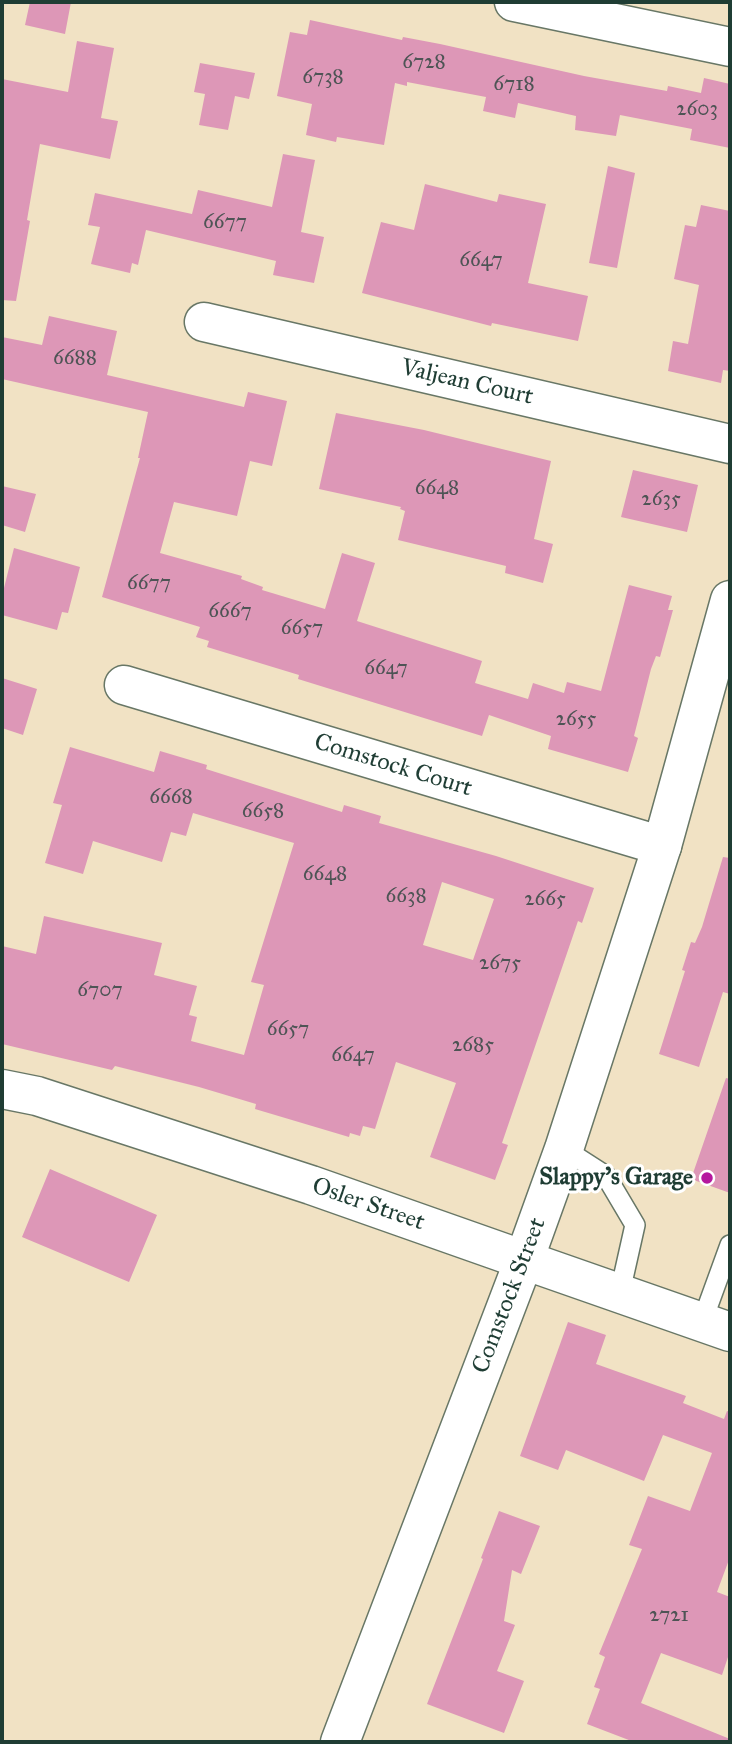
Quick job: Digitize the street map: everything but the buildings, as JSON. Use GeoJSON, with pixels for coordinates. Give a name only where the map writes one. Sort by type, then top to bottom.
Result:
{"type":"FeatureCollection","features":[{"type":"Feature","properties":{"kind":"street"},"geometry":{"type":"LineString","coordinates":[[514,2],[730,47]]}},
{"type":"Feature","properties":{"kind":"street","name":"Valjean Court"},"geometry":{"type":"LineString","coordinates":[[204,322],[730,444]]}},
{"type":"Feature","properties":{"kind":"street","name":"Comstock Street"},"geometry":{"type":"LineString","coordinates":[[340,1742],[564,1149],[662,846],[730,600]]}},
{"type":"Feature","properties":{"kind":"street","name":"Comstock Court"},"geometry":{"type":"LineString","coordinates":[[124,685],[662,846]]}},
{"type":"Feature","properties":{"kind":"street","name":"Osler Street"},"geometry":{"type":"LineString","coordinates":[[2,1089],[37,1096],[311,1185],[716,1327]]}},
{"type":"Feature","properties":{"kind":"lane"},"geometry":{"type":"LineString","coordinates":[[564,1149],[606,1176],[635,1225],[620,1292]]}},
{"type":"Feature","properties":{"kind":"lane"},"geometry":{"type":"LineString","coordinates":[[716,1327],[730,1245]]}},
{"type":"Feature","properties":{"kind":"place","name":"Slappy's Garage"},"geometry":{"type":"Point","coordinates":[707,1178]}}]}
